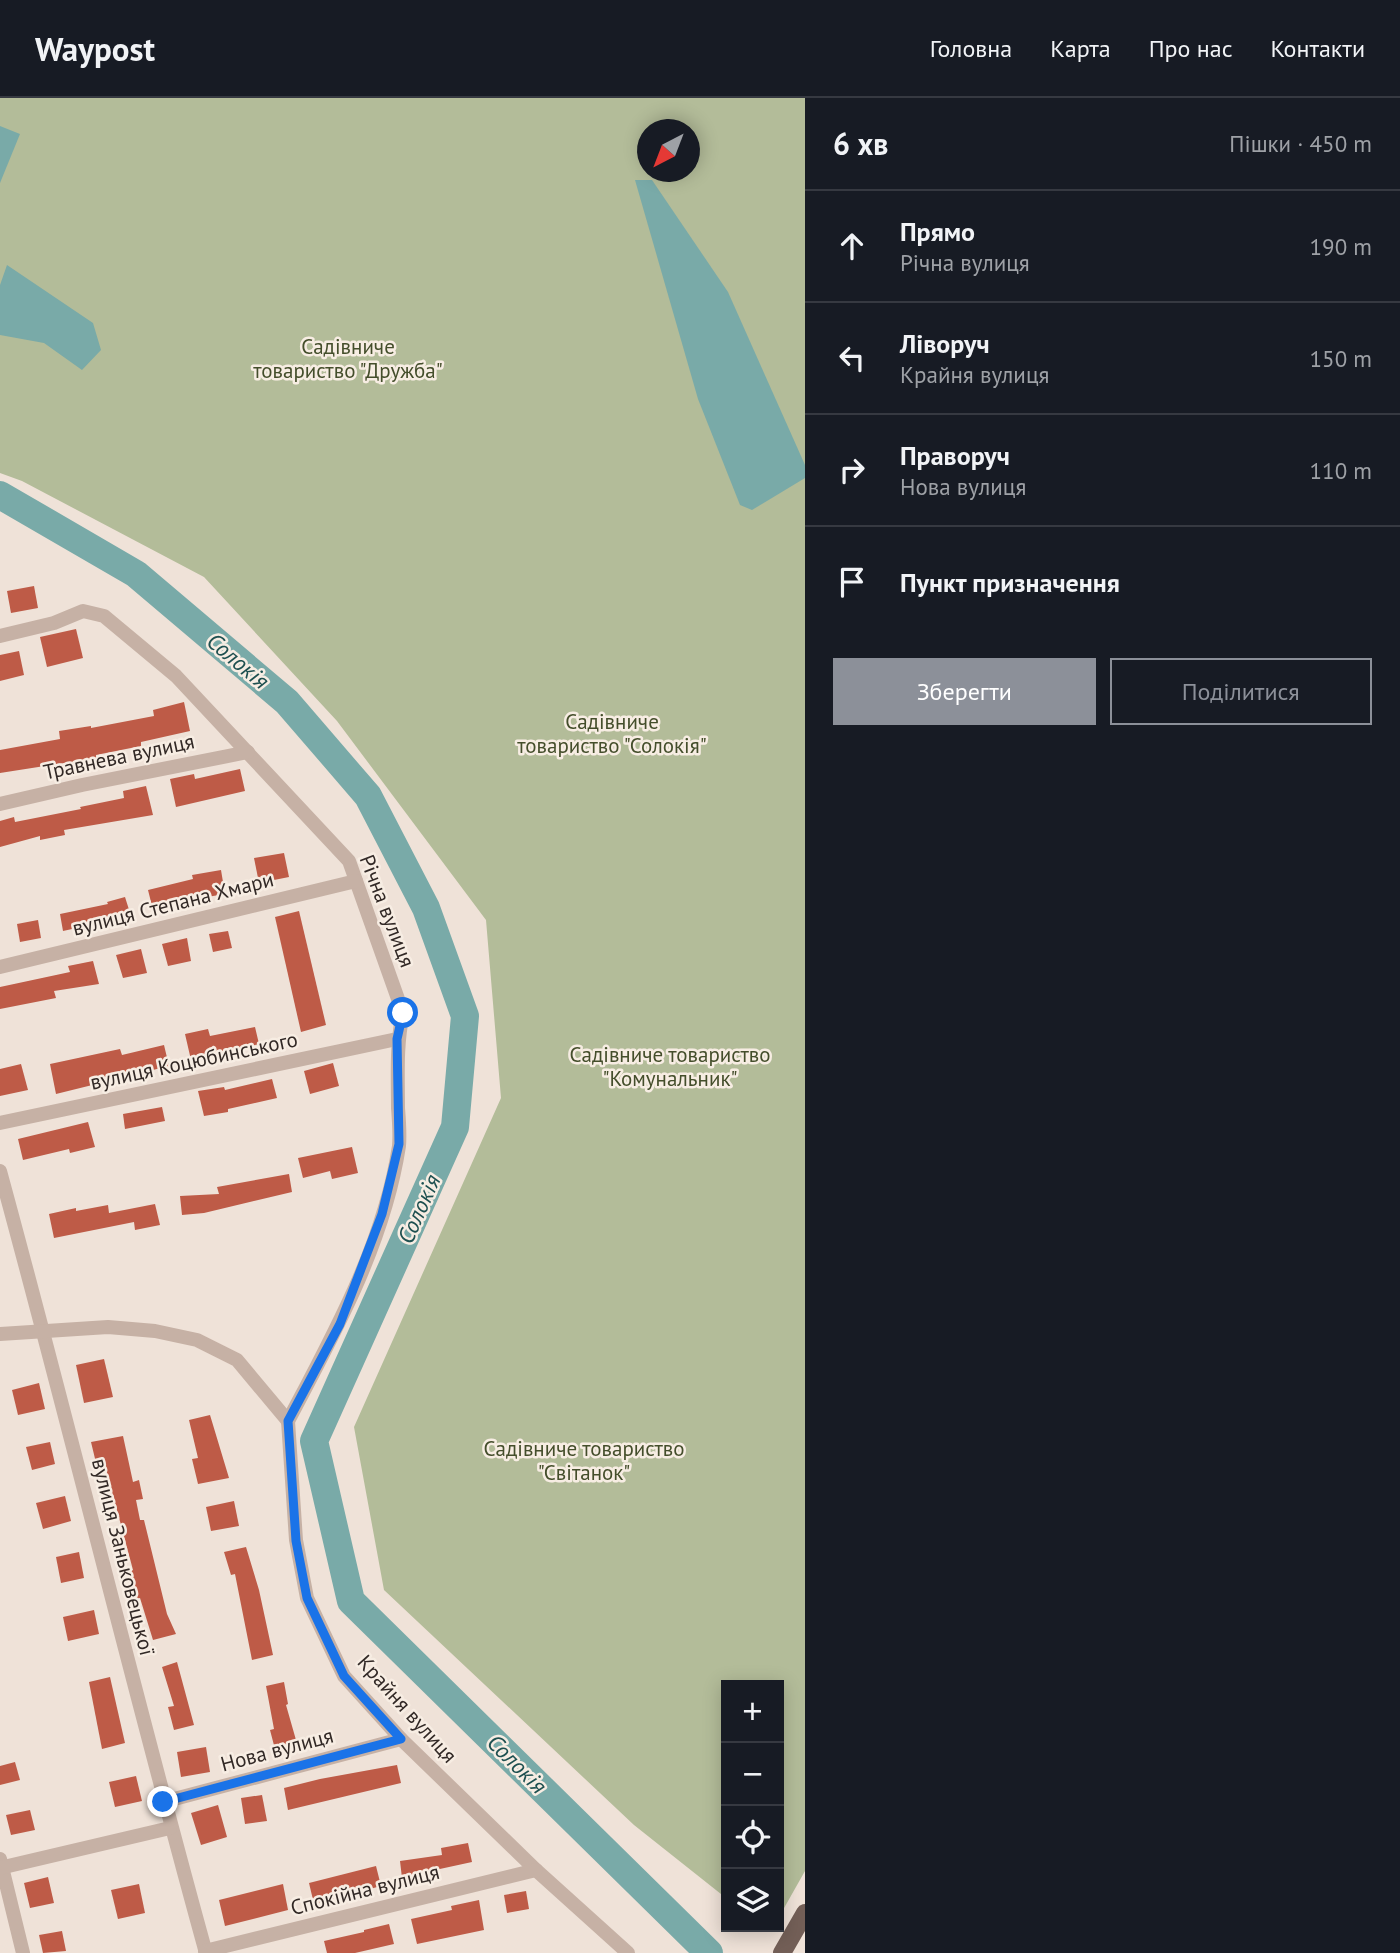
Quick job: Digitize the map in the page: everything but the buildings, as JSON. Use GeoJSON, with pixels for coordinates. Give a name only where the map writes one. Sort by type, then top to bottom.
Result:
{"type":"FeatureCollection","features":[{"type":"Feature","properties":{"kind":"main road"},"geometry":{"type":"LineString","coordinates":[[782,1953],[805,1913]]}},
{"type":"Feature","properties":{"kind":"street","name":"Річна вулиця"},"geometry":{"type":"LineString","coordinates":[[0,636],[54,623],[83,611],[104,615],[176,676],[349,862],[356,881],[403,1013],[397,1039],[399,1144],[382,1214],[340,1324],[288,1421]]}},
{"type":"Feature","properties":{"kind":"street","name":"Травнева вулиця"},"geometry":{"type":"LineString","coordinates":[[0,804],[248,752]]}},
{"type":"Feature","properties":{"kind":"street","name":"вулиця Степана Хмари"},"geometry":{"type":"LineString","coordinates":[[0,967],[356,881]]}},
{"type":"Feature","properties":{"kind":"street","name":"вулиця Коцюбинського"},"geometry":{"type":"LineString","coordinates":[[0,1123],[397,1039]]}},
{"type":"Feature","properties":{"kind":"street","name":"вулиця Заньковецької"},"geometry":{"type":"LineString","coordinates":[[0,1171],[44,1332],[163,1802],[206,1952]]}},
{"type":"Feature","properties":{"kind":"street"},"geometry":{"type":"LineString","coordinates":[[0,1334],[108,1327],[155,1331],[197,1340],[237,1360],[288,1421]]}},
{"type":"Feature","properties":{"kind":"street","name":"Крайня вулиця"},"geometry":{"type":"LineString","coordinates":[[288,1421],[296,1541],[307,1598],[344,1676],[401,1739],[536,1870],[628,1953]]}},
{"type":"Feature","properties":{"kind":"street","name":"Нова вулиця"},"geometry":{"type":"LineString","coordinates":[[163,1802],[401,1739]]}},
{"type":"Feature","properties":{"kind":"street"},"geometry":{"type":"LineString","coordinates":[[23,1953],[1,1865],[170,1828]]}},
{"type":"Feature","properties":{"kind":"street","name":"Спокійна вулиця"},"geometry":{"type":"LineString","coordinates":[[206,1952],[536,1870]]}},
{"type":"Feature","properties":{"kind":"green space"},"geometry":{"type":"Polygon","coordinates":[[[0,98],[805,98],[805,1871],[784,1908],[784,1680],[721,1680],[721,1894],[634,1825],[384,1590],[354,1427],[501,1098],[486,920],[337,721],[204,577],[22,481],[0,473],[0,98]]]}},
{"type":"Feature","properties":{"kind":"water"},"geometry":{"type":"Polygon","coordinates":[[[0,126],[20,134],[0,183],[0,126]]]}},
{"type":"Feature","properties":{"kind":"water"},"geometry":{"type":"Polygon","coordinates":[[[635,180],[653,182],[728,292],[805,465],[805,478],[752,510],[740,505],[698,399],[635,180]]]}},
{"type":"Feature","properties":{"kind":"water"},"geometry":{"type":"Polygon","coordinates":[[[7,265],[93,323],[101,350],[82,370],[44,343],[0,335],[0,285],[7,265]]]}},
{"type":"Feature","properties":{"kind":"waterway","name":"Солокія"},"geometry":{"type":"LineString","coordinates":[[0,495],[136,574],[287,702],[368,796],[426,908],[465,1016],[455,1127],[314,1441],[351,1601],[709,1953]]}},
{"type":"Feature","properties":{"kind":"route"},"geometry":{"type":"LineString","coordinates":[[163,1802],[401,1739],[344,1676],[307,1598],[296,1541],[288,1421],[340,1324],[382,1214],[399,1144],[397,1039],[403,1013]]}},
{"type":"Feature","properties":{"kind":"park label","name":"Садівниче товариство \"Дружба\""},"geometry":{"type":"Point","coordinates":[348,359]}},
{"type":"Feature","properties":{"kind":"park label","name":"Садівниче товариство \"Солокія\""},"geometry":{"type":"Point","coordinates":[612,734]}},
{"type":"Feature","properties":{"kind":"park label","name":"Садівниче товариство \"Комунальник\""},"geometry":{"type":"Point","coordinates":[670,1067]}},
{"type":"Feature","properties":{"kind":"park label","name":"Садівниче товариство \"Світанок\""},"geometry":{"type":"Point","coordinates":[584,1461]}}]}
